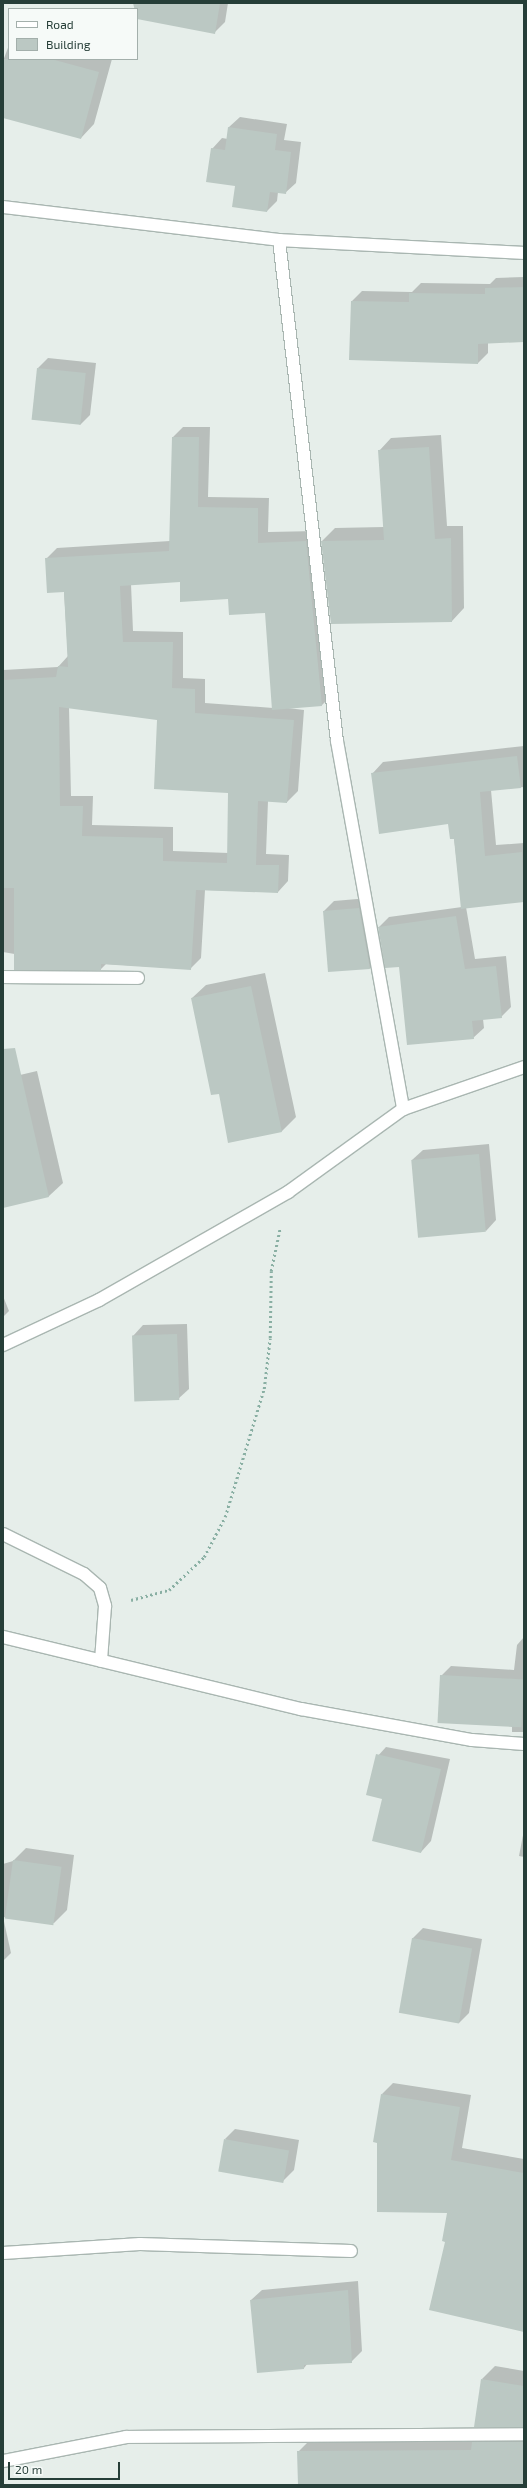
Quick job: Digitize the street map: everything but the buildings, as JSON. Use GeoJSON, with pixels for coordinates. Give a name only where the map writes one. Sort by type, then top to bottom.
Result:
{"type":"FeatureCollection","features":[{"type":"Feature","properties":{"kind":"street"},"geometry":{"type":"LineString","coordinates":[[3,207],[279,240],[524,253]]}},
{"type":"Feature","properties":{"kind":"street"},"geometry":{"type":"LineString","coordinates":[[279,240],[337,741],[403,1109]]}},
{"type":"Feature","properties":{"kind":"street"},"geometry":{"type":"LineString","coordinates":[[3,977],[138,978]]}},
{"type":"Feature","properties":{"kind":"street"},"geometry":{"type":"LineString","coordinates":[[3,1345],[99,1300],[288,1192],[403,1109],[524,1067]]}},
{"type":"Feature","properties":{"kind":"street"},"geometry":{"type":"LineString","coordinates":[[3,1534],[84,1574],[100,1588],[105,1606],[101,1661]]}},
{"type":"Feature","properties":{"kind":"street"},"geometry":{"type":"LineString","coordinates":[[3,1637],[301,1710],[472,1740],[524,1744]]}},
{"type":"Feature","properties":{"kind":"street"},"geometry":{"type":"LineString","coordinates":[[3,2253],[140,2244],[351,2251]]}},
{"type":"Feature","properties":{"kind":"street"},"geometry":{"type":"LineString","coordinates":[[3,2461],[126,2437],[524,2434]]}},
{"type":"Feature","properties":{"kind":"path"},"geometry":{"type":"LineString","coordinates":[[105,1606],[169,1590],[204,1557],[225,1517],[264,1389],[270,1338],[271,1271],[288,1192]]}}]}
